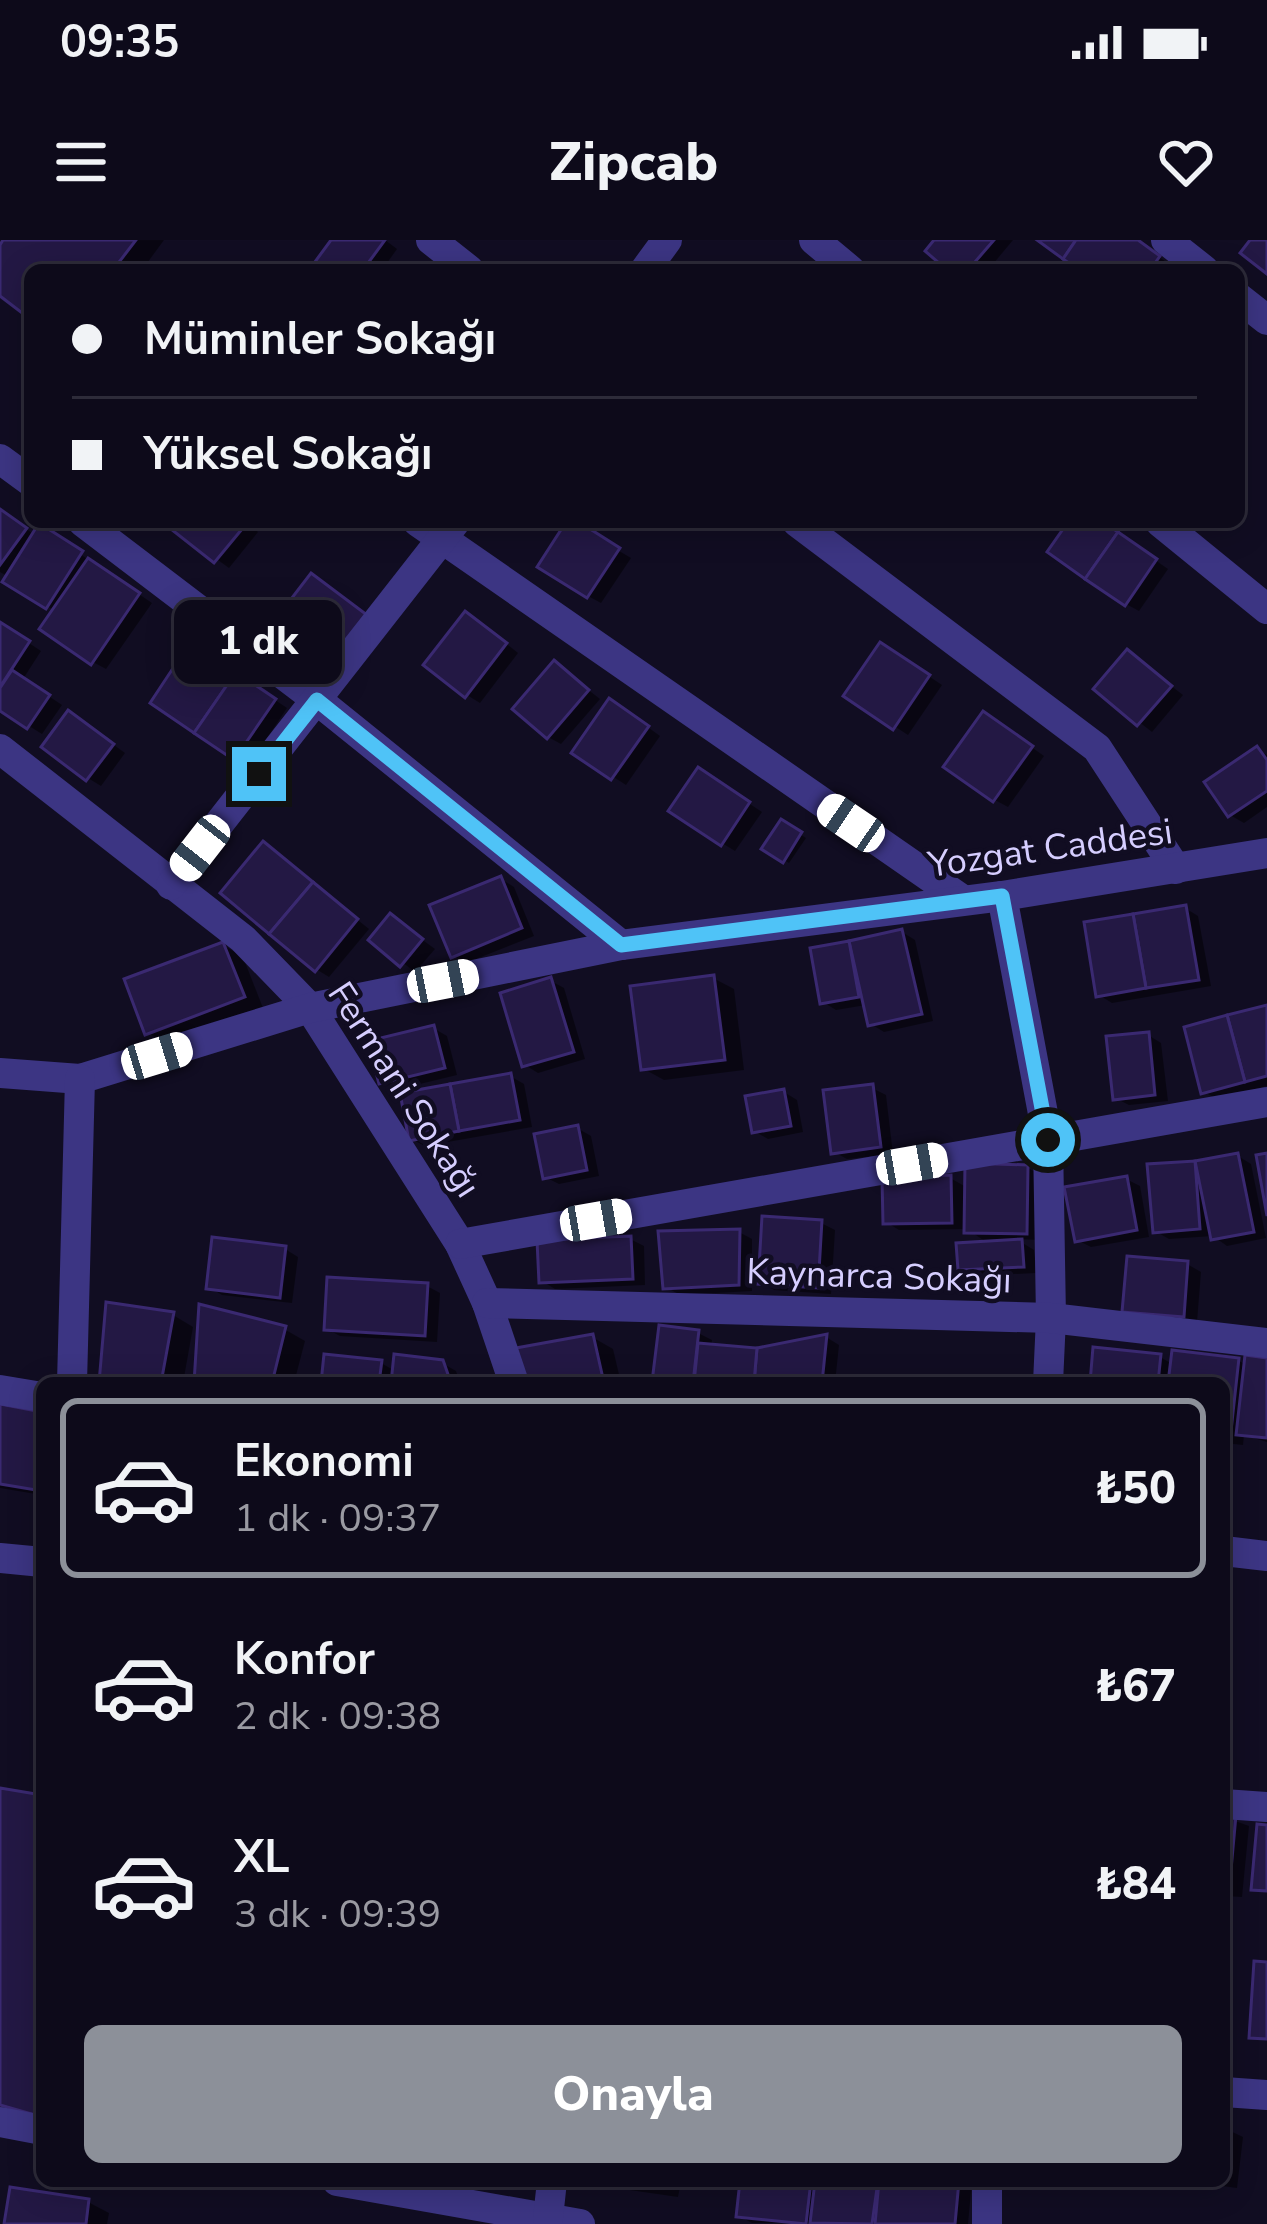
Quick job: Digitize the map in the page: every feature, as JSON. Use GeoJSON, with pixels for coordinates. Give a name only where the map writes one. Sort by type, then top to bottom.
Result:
{"type":"FeatureCollection","features":[{"type":"Feature","properties":{"kind":"street"},"geometry":{"type":"LineString","coordinates":[[431,240],[461,264]]}},
{"type":"Feature","properties":{"kind":"street"},"geometry":{"type":"LineString","coordinates":[[814,240],[843,264]]}},
{"type":"Feature","properties":{"kind":"street"},"geometry":{"type":"LineString","coordinates":[[1166,240],[1196,264]]}},
{"type":"Feature","properties":{"kind":"street"},"geometry":{"type":"LineString","coordinates":[[0,458],[24,477]]}},
{"type":"Feature","properties":{"kind":"street"},"geometry":{"type":"LineString","coordinates":[[91,528],[317,700],[621,945]]}},
{"type":"Feature","properties":{"kind":"street"},"geometry":{"type":"LineString","coordinates":[[171,884],[317,700],[438,528],[963,900]]}},
{"type":"Feature","properties":{"kind":"street"},"geometry":{"type":"LineString","coordinates":[[804,528],[1097,748],[1176,869]]}},
{"type":"Feature","properties":{"kind":"street"},"geometry":{"type":"LineString","coordinates":[[1167,528],[1267,610]]}},
{"type":"Feature","properties":{"kind":"street","name":"Fermani Sokağı"},"geometry":{"type":"LineString","coordinates":[[0,749],[243,939],[310,1008],[460,1244],[487,1303],[512,1377]]}},
{"type":"Feature","properties":{"kind":"street","name":"Yozgat Caddesi"},"geometry":{"type":"LineString","coordinates":[[15,1073],[80,1079],[310,1008],[621,945],[1002,896],[1267,853]]}},
{"type":"Feature","properties":{"kind":"street"},"geometry":{"type":"LineString","coordinates":[[1002,896],[1048,1140],[1048,1377]]}},
{"type":"Feature","properties":{"kind":"street"},"geometry":{"type":"LineString","coordinates":[[0,1050],[15,1073]]}},
{"type":"Feature","properties":{"kind":"street"},"geometry":{"type":"LineString","coordinates":[[72,1377],[80,1079]]}},
{"type":"Feature","properties":{"kind":"street"},"geometry":{"type":"LineString","coordinates":[[460,1244],[1267,1102]]}},
{"type":"Feature","properties":{"kind":"street","name":"Kaynarca Sokağı"},"geometry":{"type":"LineString","coordinates":[[487,1303],[1051,1318],[1267,1343]]}},
{"type":"Feature","properties":{"kind":"street"},"geometry":{"type":"LineString","coordinates":[[0,1390],[36,1396]]}},
{"type":"Feature","properties":{"kind":"street"},"geometry":{"type":"LineString","coordinates":[[1230,1552],[1267,1556]]}},
{"type":"Feature","properties":{"kind":"street"},"geometry":{"type":"LineString","coordinates":[[0,1558],[36,1561]]}},
{"type":"Feature","properties":{"kind":"street"},"geometry":{"type":"LineString","coordinates":[[1230,1805],[1267,1808]]}},
{"type":"Feature","properties":{"kind":"street"},"geometry":{"type":"LineString","coordinates":[[1230,2092],[1267,2095]]}},
{"type":"Feature","properties":{"kind":"street"},"geometry":{"type":"LineString","coordinates":[[0,2122],[36,2129]]}},
{"type":"Feature","properties":{"kind":"street"},"geometry":{"type":"LineString","coordinates":[[363,2187],[491,2216],[580,2224]]}},
{"type":"Feature","properties":{"kind":"street"},"geometry":{"type":"LineString","coordinates":[[548,2218],[551,2187]]}},
{"type":"Feature","properties":{"kind":"street"},"geometry":{"type":"LineString","coordinates":[[987,2187],[987,2224]]}},
{"type":"Feature","properties":{"kind":"building"},"geometry":{"type":"Polygon","coordinates":[[[3,240],[136,240],[118,264],[24,264],[24,314],[0,296],[3,240]]]}},
{"type":"Feature","properties":{"kind":"building"},"geometry":{"type":"Polygon","coordinates":[[[331,240],[385,240],[367,264],[313,264],[331,240]]]}},
{"type":"Feature","properties":{"kind":"building"},"geometry":{"type":"Polygon","coordinates":[[[934,240],[994,240],[973,264],[940,264],[925,251],[934,240]]]}},
{"type":"Feature","properties":{"kind":"building"},"geometry":{"type":"Polygon","coordinates":[[[1037,240],[1076,240],[1063,259],[1037,240]]]}},
{"type":"Feature","properties":{"kind":"building"},"geometry":{"type":"Polygon","coordinates":[[[1076,240],[1138,240],[1160,256],[1154,264],[1070,264],[1063,259],[1076,240]]]}},
{"type":"Feature","properties":{"kind":"building"},"geometry":{"type":"Polygon","coordinates":[[[1250,240],[1267,240],[1267,274],[1240,253],[1250,240]]]}},
{"type":"Feature","properties":{"kind":"building"},"geometry":{"type":"Polygon","coordinates":[[[0,509],[27,528],[0,565],[0,509]]]}},
{"type":"Feature","properties":{"kind":"building"},"geometry":{"type":"Polygon","coordinates":[[[36,528],[47,528],[83,551],[46,609],[2,582],[36,528]]]}},
{"type":"Feature","properties":{"kind":"building"},"geometry":{"type":"Polygon","coordinates":[[[170,528],[243,528],[214,563],[170,528]]]}},
{"type":"Feature","properties":{"kind":"building"},"geometry":{"type":"Polygon","coordinates":[[[562,528],[588,528],[620,548],[587,598],[537,567],[562,528]]]}},
{"type":"Feature","properties":{"kind":"building"},"geometry":{"type":"Polygon","coordinates":[[[1064,528],[1118,532],[1085,579],[1047,552],[1064,528]]]}},
{"type":"Feature","properties":{"kind":"building"},"geometry":{"type":"Polygon","coordinates":[[[1118,532],[1157,559],[1125,606],[1085,579],[1118,532]]]}},
{"type":"Feature","properties":{"kind":"building"},"geometry":{"type":"Polygon","coordinates":[[[88,558],[140,593],[91,665],[39,629],[88,558]]]}},
{"type":"Feature","properties":{"kind":"building"},"geometry":{"type":"Polygon","coordinates":[[[311,573],[367,615],[320,675],[265,633],[311,573]]]}},
{"type":"Feature","properties":{"kind":"building"},"geometry":{"type":"Polygon","coordinates":[[[465,611],[507,643],[465,698],[423,665],[465,611]]]}},
{"type":"Feature","properties":{"kind":"building"},"geometry":{"type":"Polygon","coordinates":[[[0,622],[30,641],[0,687],[0,622]]]}},
{"type":"Feature","properties":{"kind":"building"},"geometry":{"type":"Polygon","coordinates":[[[191,641],[236,672],[194,733],[150,703],[191,641]]]}},
{"type":"Feature","properties":{"kind":"building"},"geometry":{"type":"Polygon","coordinates":[[[880,642],[930,675],[893,730],[843,696],[880,642]]]}},
{"type":"Feature","properties":{"kind":"building"},"geometry":{"type":"Polygon","coordinates":[[[1127,649],[1172,686],[1137,726],[1093,689],[1127,649]]]}},
{"type":"Feature","properties":{"kind":"building"},"geometry":{"type":"Polygon","coordinates":[[[554,660],[589,690],[547,739],[512,709],[554,660]]]}},
{"type":"Feature","properties":{"kind":"building"},"geometry":{"type":"Polygon","coordinates":[[[12,670],[50,695],[27,729],[0,711],[0,688],[12,670]]]}},
{"type":"Feature","properties":{"kind":"building"},"geometry":{"type":"Polygon","coordinates":[[[236,672],[276,699],[234,760],[194,733],[236,672]]]}},
{"type":"Feature","properties":{"kind":"building"},"geometry":{"type":"Polygon","coordinates":[[[609,698],[649,726],[611,780],[571,753],[609,698]]]}},
{"type":"Feature","properties":{"kind":"building"},"geometry":{"type":"Polygon","coordinates":[[[68,710],[114,744],[86,781],[41,747],[68,710]]]}},
{"type":"Feature","properties":{"kind":"building"},"geometry":{"type":"Polygon","coordinates":[[[983,711],[1033,746],[993,802],[943,767],[983,711]]]}},
{"type":"Feature","properties":{"kind":"building"},"geometry":{"type":"Polygon","coordinates":[[[1257,746],[1267,760],[1267,791],[1228,817],[1204,782],[1257,746]]]}},
{"type":"Feature","properties":{"kind":"building"},"geometry":{"type":"Polygon","coordinates":[[[698,767],[750,802],[721,846],[668,811],[698,767]]]}},
{"type":"Feature","properties":{"kind":"building"},"geometry":{"type":"Polygon","coordinates":[[[781,819],[802,832],[783,863],[761,849],[781,819]]]}},
{"type":"Feature","properties":{"kind":"building"},"geometry":{"type":"Polygon","coordinates":[[[263,841],[313,882],[269,934],[220,893],[263,841]]]}},
{"type":"Feature","properties":{"kind":"building"},"geometry":{"type":"Polygon","coordinates":[[[501,876],[522,928],[451,958],[429,905],[501,876]]]}},
{"type":"Feature","properties":{"kind":"building"},"geometry":{"type":"Polygon","coordinates":[[[313,882],[358,919],[315,972],[269,934],[313,882]]]}},
{"type":"Feature","properties":{"kind":"building"},"geometry":{"type":"Polygon","coordinates":[[[1186,905],[1199,980],[1146,988],[1133,914],[1186,905]]]}},
{"type":"Feature","properties":{"kind":"building"},"geometry":{"type":"Polygon","coordinates":[[[390,913],[423,939],[400,967],[368,940],[390,913]]]}},
{"type":"Feature","properties":{"kind":"building"},"geometry":{"type":"Polygon","coordinates":[[[1133,914],[1146,988],[1096,997],[1084,922],[1133,914]]]}},
{"type":"Feature","properties":{"kind":"building"},"geometry":{"type":"Polygon","coordinates":[[[902,929],[922,1014],[868,1026],[849,941],[902,929]]]}},
{"type":"Feature","properties":{"kind":"building"},"geometry":{"type":"Polygon","coordinates":[[[849,941],[859,997],[820,1004],[810,948],[849,941]]]}},
{"type":"Feature","properties":{"kind":"building"},"geometry":{"type":"Polygon","coordinates":[[[223,942],[245,997],[145,1035],[124,979],[223,942]]]}},
{"type":"Feature","properties":{"kind":"building"},"geometry":{"type":"Polygon","coordinates":[[[714,975],[725,1060],[641,1070],[630,986],[714,975]]]}},
{"type":"Feature","properties":{"kind":"building"},"geometry":{"type":"Polygon","coordinates":[[[551,977],[574,1052],[522,1067],[500,993],[551,977]]]}},
{"type":"Feature","properties":{"kind":"building"},"geometry":{"type":"Polygon","coordinates":[[[1267,1005],[1267,1076],[1245,1082],[1227,1015],[1267,1005]]]}},
{"type":"Feature","properties":{"kind":"building"},"geometry":{"type":"Polygon","coordinates":[[[1227,1015],[1245,1082],[1201,1094],[1184,1027],[1227,1015]]]}},
{"type":"Feature","properties":{"kind":"building"},"geometry":{"type":"Polygon","coordinates":[[[434,1025],[445,1068],[379,1084],[368,1041],[434,1025]]]}},
{"type":"Feature","properties":{"kind":"building"},"geometry":{"type":"Polygon","coordinates":[[[1149,1032],[1155,1095],[1113,1100],[1106,1036],[1149,1032]]]}},
{"type":"Feature","properties":{"kind":"building"},"geometry":{"type":"Polygon","coordinates":[[[511,1073],[520,1120],[459,1131],[450,1084],[511,1073]]]}},
{"type":"Feature","properties":{"kind":"building"},"geometry":{"type":"Polygon","coordinates":[[[450,1084],[459,1131],[409,1141],[400,1093],[450,1084]]]}},
{"type":"Feature","properties":{"kind":"building"},"geometry":{"type":"Polygon","coordinates":[[[873,1084],[881,1147],[831,1154],[823,1090],[873,1084]]]}},
{"type":"Feature","properties":{"kind":"building"},"geometry":{"type":"Polygon","coordinates":[[[784,1089],[791,1126],[752,1133],[745,1096],[784,1089]]]}},
{"type":"Feature","properties":{"kind":"building"},"geometry":{"type":"Polygon","coordinates":[[[578,1125],[587,1170],[543,1179],[534,1134],[578,1125]]]}},
{"type":"Feature","properties":{"kind":"building"},"geometry":{"type":"Polygon","coordinates":[[[1238,1153],[1254,1232],[1211,1240],[1195,1161],[1238,1153]]]}},
{"type":"Feature","properties":{"kind":"building"},"geometry":{"type":"Polygon","coordinates":[[[1267,1153],[1267,1216],[1256,1155],[1267,1153]]]}},
{"type":"Feature","properties":{"kind":"building"},"geometry":{"type":"Polygon","coordinates":[[[1195,1161],[1200,1229],[1153,1233],[1147,1164],[1195,1161]]]}},
{"type":"Feature","properties":{"kind":"building"},"geometry":{"type":"Polygon","coordinates":[[[965,1163],[1028,1165],[1027,1234],[964,1233],[965,1163]]]}},
{"type":"Feature","properties":{"kind":"building"},"geometry":{"type":"Polygon","coordinates":[[[951,1175],[952,1223],[883,1224],[882,1177],[951,1175]]]}},
{"type":"Feature","properties":{"kind":"building"},"geometry":{"type":"Polygon","coordinates":[[[1127,1176],[1137,1230],[1075,1242],[1064,1187],[1127,1176]]]}},
{"type":"Feature","properties":{"kind":"building"},"geometry":{"type":"Polygon","coordinates":[[[762,1216],[822,1220],[818,1288],[758,1284],[762,1216]]]}},
{"type":"Feature","properties":{"kind":"building"},"geometry":{"type":"Polygon","coordinates":[[[740,1229],[739,1285],[663,1289],[658,1231],[740,1229]]]}},
{"type":"Feature","properties":{"kind":"building"},"geometry":{"type":"Polygon","coordinates":[[[631,1236],[633,1279],[539,1283],[537,1240],[631,1236]]]}},
{"type":"Feature","properties":{"kind":"building"},"geometry":{"type":"Polygon","coordinates":[[[212,1237],[286,1246],[280,1298],[206,1289],[212,1237]]]}},
{"type":"Feature","properties":{"kind":"building"},"geometry":{"type":"Polygon","coordinates":[[[1022,1239],[1024,1267],[958,1270],[956,1243],[1022,1239]]]}},
{"type":"Feature","properties":{"kind":"building"},"geometry":{"type":"Polygon","coordinates":[[[1127,1256],[1188,1261],[1184,1317],[1122,1312],[1127,1256]]]}},
{"type":"Feature","properties":{"kind":"building"},"geometry":{"type":"Polygon","coordinates":[[[327,1277],[428,1283],[425,1336],[324,1330],[327,1277]]]}},
{"type":"Feature","properties":{"kind":"building"},"geometry":{"type":"Polygon","coordinates":[[[106,1302],[174,1312],[162,1377],[100,1377],[106,1302]]]}},
{"type":"Feature","properties":{"kind":"building"},"geometry":{"type":"Polygon","coordinates":[[[199,1304],[286,1326],[273,1377],[194,1377],[199,1304]]]}},
{"type":"Feature","properties":{"kind":"building"},"geometry":{"type":"Polygon","coordinates":[[[659,1325],[699,1330],[694,1377],[653,1377],[659,1325]]]}},
{"type":"Feature","properties":{"kind":"building"},"geometry":{"type":"Polygon","coordinates":[[[593,1334],[603,1377],[524,1377],[516,1348],[593,1334]]]}},
{"type":"Feature","properties":{"kind":"building"},"geometry":{"type":"Polygon","coordinates":[[[827,1334],[823,1377],[755,1377],[757,1348],[827,1334]]]}},
{"type":"Feature","properties":{"kind":"building"},"geometry":{"type":"Polygon","coordinates":[[[698,1343],[757,1348],[755,1377],[695,1377],[698,1343]]]}},
{"type":"Feature","properties":{"kind":"building"},"geometry":{"type":"Polygon","coordinates":[[[1093,1347],[1161,1354],[1159,1377],[1090,1377],[1093,1347]]]}},
{"type":"Feature","properties":{"kind":"building"},"geometry":{"type":"Polygon","coordinates":[[[1172,1350],[1239,1358],[1230,1440],[1230,1377],[1169,1377],[1172,1350]]]}},
{"type":"Feature","properties":{"kind":"building"},"geometry":{"type":"Polygon","coordinates":[[[324,1354],[382,1360],[380,1377],[322,1377],[324,1354]]]}},
{"type":"Feature","properties":{"kind":"building"},"geometry":{"type":"Polygon","coordinates":[[[394,1354],[443,1360],[449,1377],[392,1377],[394,1354]]]}},
{"type":"Feature","properties":{"kind":"building"},"geometry":{"type":"Polygon","coordinates":[[[1245,1355],[1267,1358],[1267,1438],[1236,1435],[1245,1355]]]}},
{"type":"Feature","properties":{"kind":"building"},"geometry":{"type":"Polygon","coordinates":[[[0,1404],[36,1411],[36,1490],[0,1484],[0,1404]]]}},
{"type":"Feature","properties":{"kind":"building"},"geometry":{"type":"Polygon","coordinates":[[[0,1788],[36,1794],[36,2115],[0,2105],[0,1788]]]}},
{"type":"Feature","properties":{"kind":"building"},"geometry":{"type":"Polygon","coordinates":[[[1230,1814],[1236,1815],[1230,1881],[1230,1814]]]}},
{"type":"Feature","properties":{"kind":"building"},"geometry":{"type":"Polygon","coordinates":[[[1257,1824],[1267,1825],[1267,1891],[1251,1890],[1257,1824]]]}},
{"type":"Feature","properties":{"kind":"building"},"geometry":{"type":"Polygon","coordinates":[[[1254,1961],[1267,1962],[1267,2039],[1249,2038],[1254,1961]]]}},
{"type":"Feature","properties":{"kind":"building"},"geometry":{"type":"Polygon","coordinates":[[[10,2187],[89,2199],[86,2224],[4,2224],[10,2187]]]}},
{"type":"Feature","properties":{"kind":"building"},"geometry":{"type":"Polygon","coordinates":[[[739,2187],[810,2187],[806,2224],[736,2217],[739,2187]]]}},
{"type":"Feature","properties":{"kind":"building"},"geometry":{"type":"Polygon","coordinates":[[[814,2187],[877,2187],[872,2224],[810,2223],[814,2187]]]}},
{"type":"Feature","properties":{"kind":"building"},"geometry":{"type":"Polygon","coordinates":[[[878,2187],[958,2187],[955,2224],[875,2224],[878,2187]]]}},
{"type":"Feature","properties":{"kind":"route"},"geometry":{"type":"LineString","coordinates":[[259,774],[317,700],[621,945],[1002,896],[1048,1140]]}}]}
